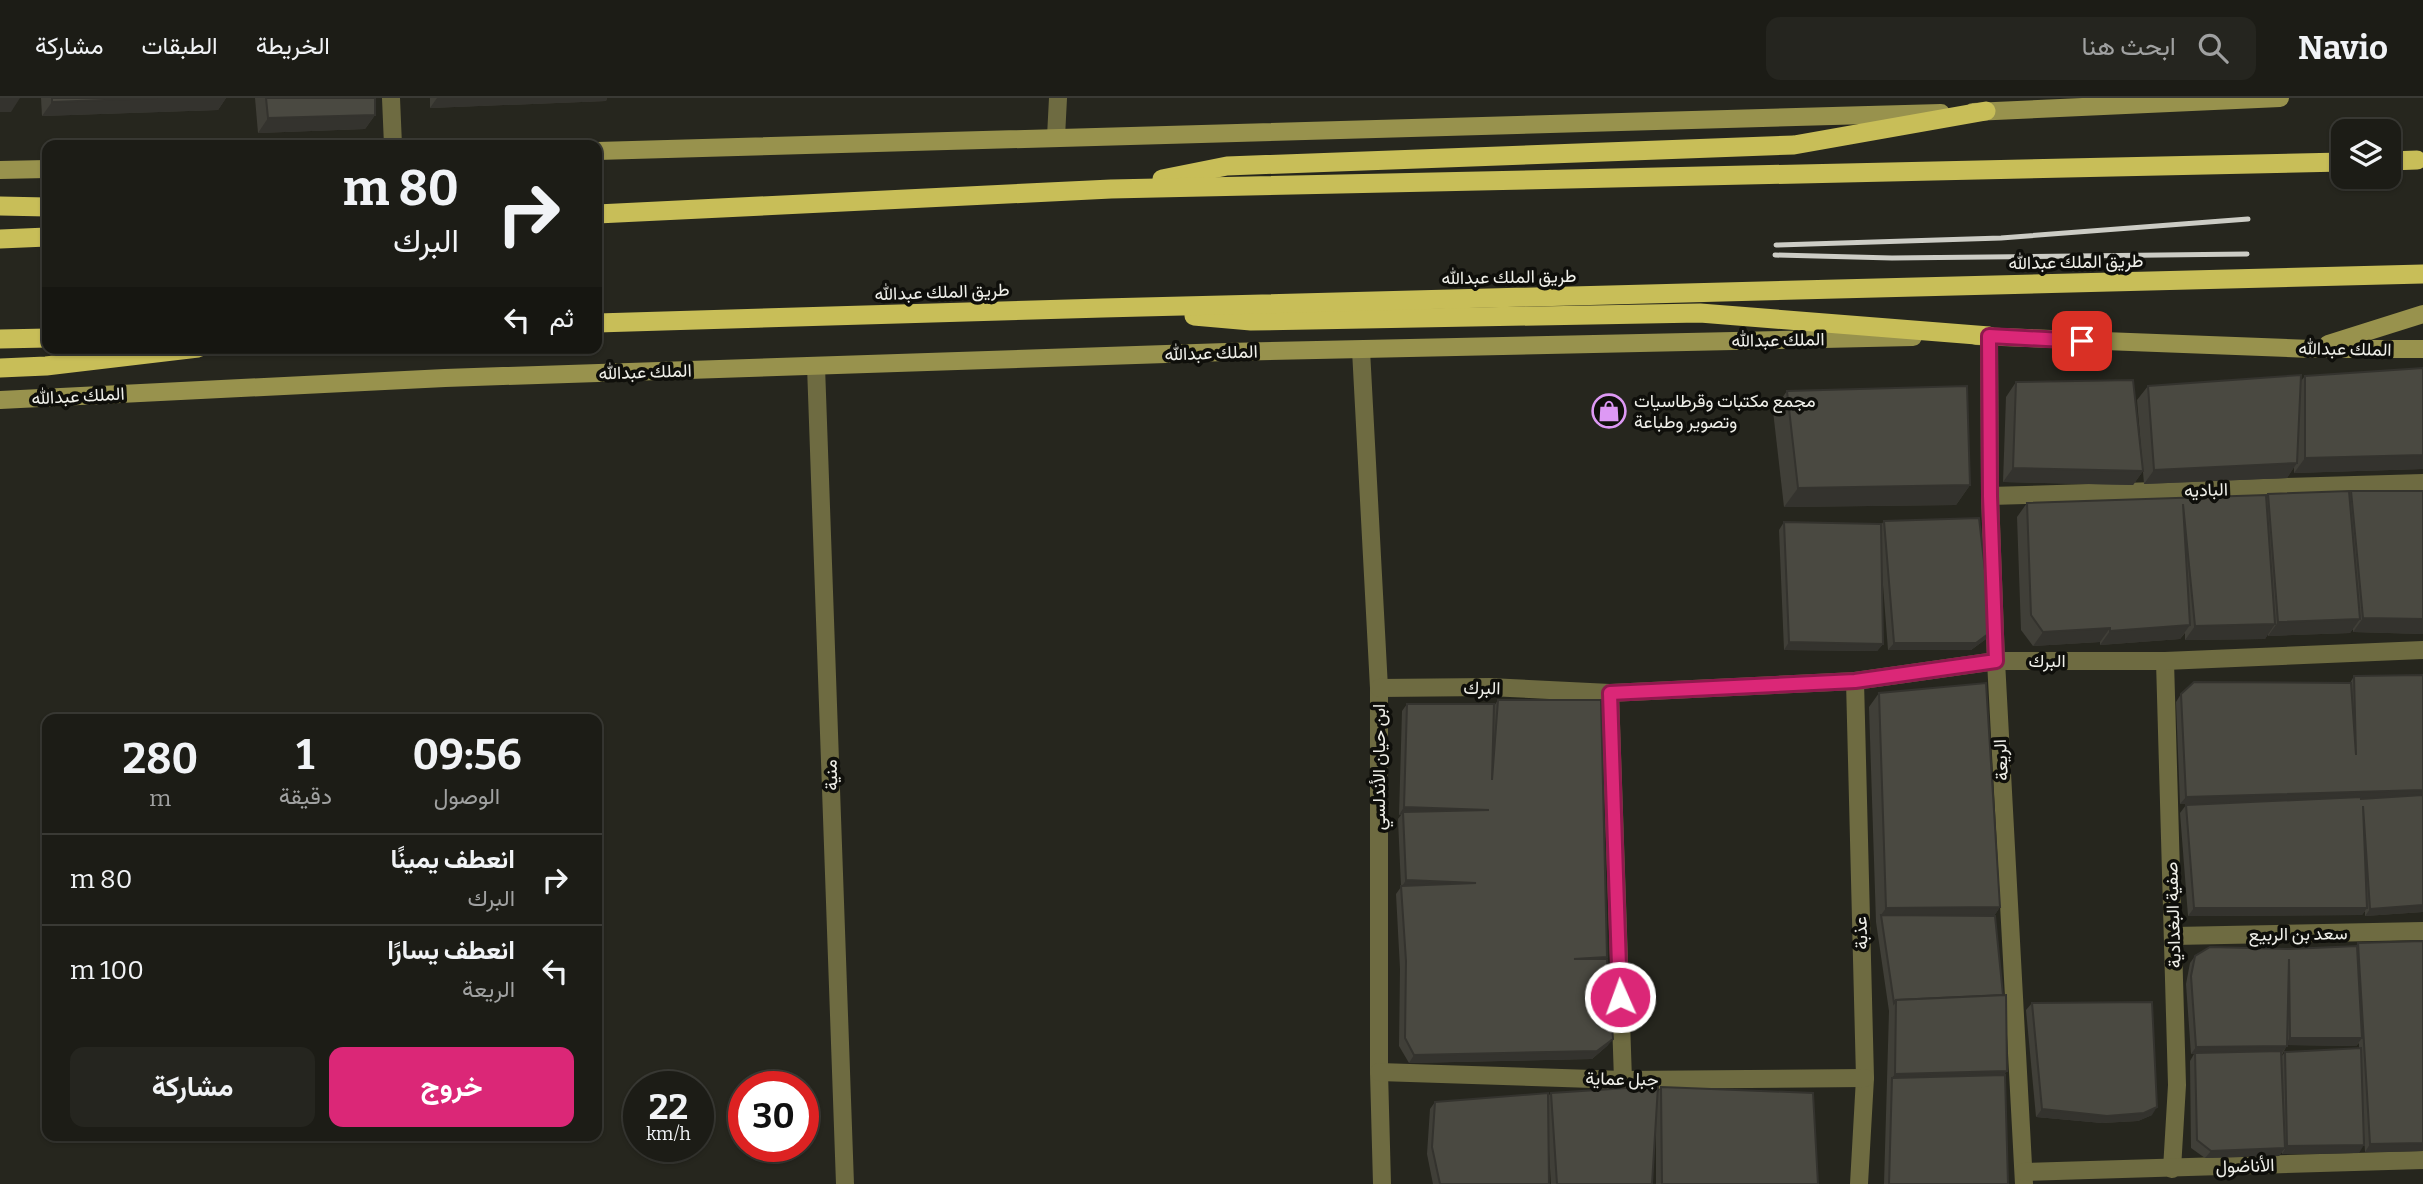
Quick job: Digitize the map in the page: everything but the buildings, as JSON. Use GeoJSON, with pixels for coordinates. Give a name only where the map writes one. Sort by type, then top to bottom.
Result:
{"type":"FeatureCollection","features":[{"type":"Feature","properties":{"kind":"highway"},"geometry":{"type":"LineString","coordinates":[[1111,190],[1227,166],[1794,145],[1986,111]]}},
{"type":"Feature","properties":{"kind":"highway"},"geometry":{"type":"LineString","coordinates":[[2401,161],[2417,160]]}},
{"type":"Feature","properties":{"kind":"highway"},"geometry":{"type":"LineString","coordinates":[[602,214],[1111,190],[2331,162]]}},
{"type":"Feature","properties":{"kind":"highway"},"geometry":{"type":"LineString","coordinates":[[0,206],[42,207]]}},
{"type":"Feature","properties":{"kind":"highway"},"geometry":{"type":"LineString","coordinates":[[0,239],[42,237]]}},
{"type":"Feature","properties":{"kind":"highway","name":"طريق الملك عبدالله"},"geometry":{"type":"LineString","coordinates":[[602,323],[2423,274]]}},
{"type":"Feature","properties":{"kind":"highway"},"geometry":{"type":"LineString","coordinates":[[1103,308],[1251,321],[1700,313],[1989,336]]}},
{"type":"Feature","properties":{"kind":"highway"},"geometry":{"type":"LineString","coordinates":[[0,339],[42,338]]}},
{"type":"Feature","properties":{"kind":"highway"},"geometry":{"type":"LineString","coordinates":[[0,368],[46,366],[147,354]]}},
{"type":"Feature","properties":{"kind":"main road"},"geometry":{"type":"LineString","coordinates":[[602,151],[1986,111],[2280,98]]}},
{"type":"Feature","properties":{"kind":"main road"},"geometry":{"type":"LineString","coordinates":[[0,170],[42,169]]}},
{"type":"Feature","properties":{"kind":"main road"},"geometry":{"type":"LineString","coordinates":[[2311,349],[2423,314]]}},
{"type":"Feature","properties":{"kind":"main road","name":"الملك عبدالله"},"geometry":{"type":"LineString","coordinates":[[0,400],[431,379],[1361,349],[1989,336],[2311,349],[2423,349]]}},
{"type":"Feature","properties":{"kind":"street"},"geometry":{"type":"LineString","coordinates":[[391,98],[393,140]]}},
{"type":"Feature","properties":{"kind":"street"},"geometry":{"type":"LineString","coordinates":[[1056,137],[1058,98]]}},
{"type":"Feature","properties":{"kind":"street","name":"الريعة"},"geometry":{"type":"LineString","coordinates":[[1989,336],[1990,496],[1996,661],[2024,1178]]}},
{"type":"Feature","properties":{"kind":"street","name":"ابن حيان الأندلسي"},"geometry":{"type":"LineString","coordinates":[[1361,349],[1379,688],[1379,1072],[1382,1184]]}},
{"type":"Feature","properties":{"kind":"street","name":"منية"},"geometry":{"type":"LineString","coordinates":[[816,366],[845,1184]]}},
{"type":"Feature","properties":{"kind":"street","name":"الباديه"},"geometry":{"type":"LineString","coordinates":[[1990,496],[2423,483]]}},
{"type":"Feature","properties":{"kind":"street","name":"البرك"},"geometry":{"type":"LineString","coordinates":[[1379,688],[1489,687],[1610,693],[1855,681],[1996,661],[2165,661],[2423,650]]}},
{"type":"Feature","properties":{"kind":"street","name":"صفية البغدادية"},"geometry":{"type":"LineString","coordinates":[[2165,661],[2177,1085],[2172,1169]]}},
{"type":"Feature","properties":{"kind":"street","name":"عذبة"},"geometry":{"type":"LineString","coordinates":[[1855,681],[1865,1078],[1859,1184]]}},
{"type":"Feature","properties":{"kind":"street"},"geometry":{"type":"LineString","coordinates":[[1610,693],[1623,1080]]}},
{"type":"Feature","properties":{"kind":"street","name":"سعد بن الربيع"},"geometry":{"type":"LineString","coordinates":[[2174,936],[2423,931]]}},
{"type":"Feature","properties":{"kind":"street","name":"جبل عماية"},"geometry":{"type":"LineString","coordinates":[[1379,1072],[1623,1080],[1865,1078]]}},
{"type":"Feature","properties":{"kind":"street","name":"الأناضول"},"geometry":{"type":"LineString","coordinates":[[2024,1178],[2172,1169],[2423,1160]]}},
{"type":"Feature","properties":{"kind":"railway"},"geometry":{"type":"LineString","coordinates":[[1776,245],[2001,238],[2248,219]]}},
{"type":"Feature","properties":{"kind":"railway"},"geometry":{"type":"LineString","coordinates":[[1775,255],[1892,258],[2247,254]]}},
{"type":"Feature","properties":{"kind":"place","name":"مجمع مكتبات وقرطاسيات وتصوير وطباعة"},"geometry":{"type":"Point","coordinates":[1609,411]}},
{"type":"Feature","properties":{"kind":"route"},"geometry":{"type":"LineString","coordinates":[[1620,997],[1610,693],[1855,681],[1996,661],[1990,496],[1989,336],[2082,341]]}}]}
